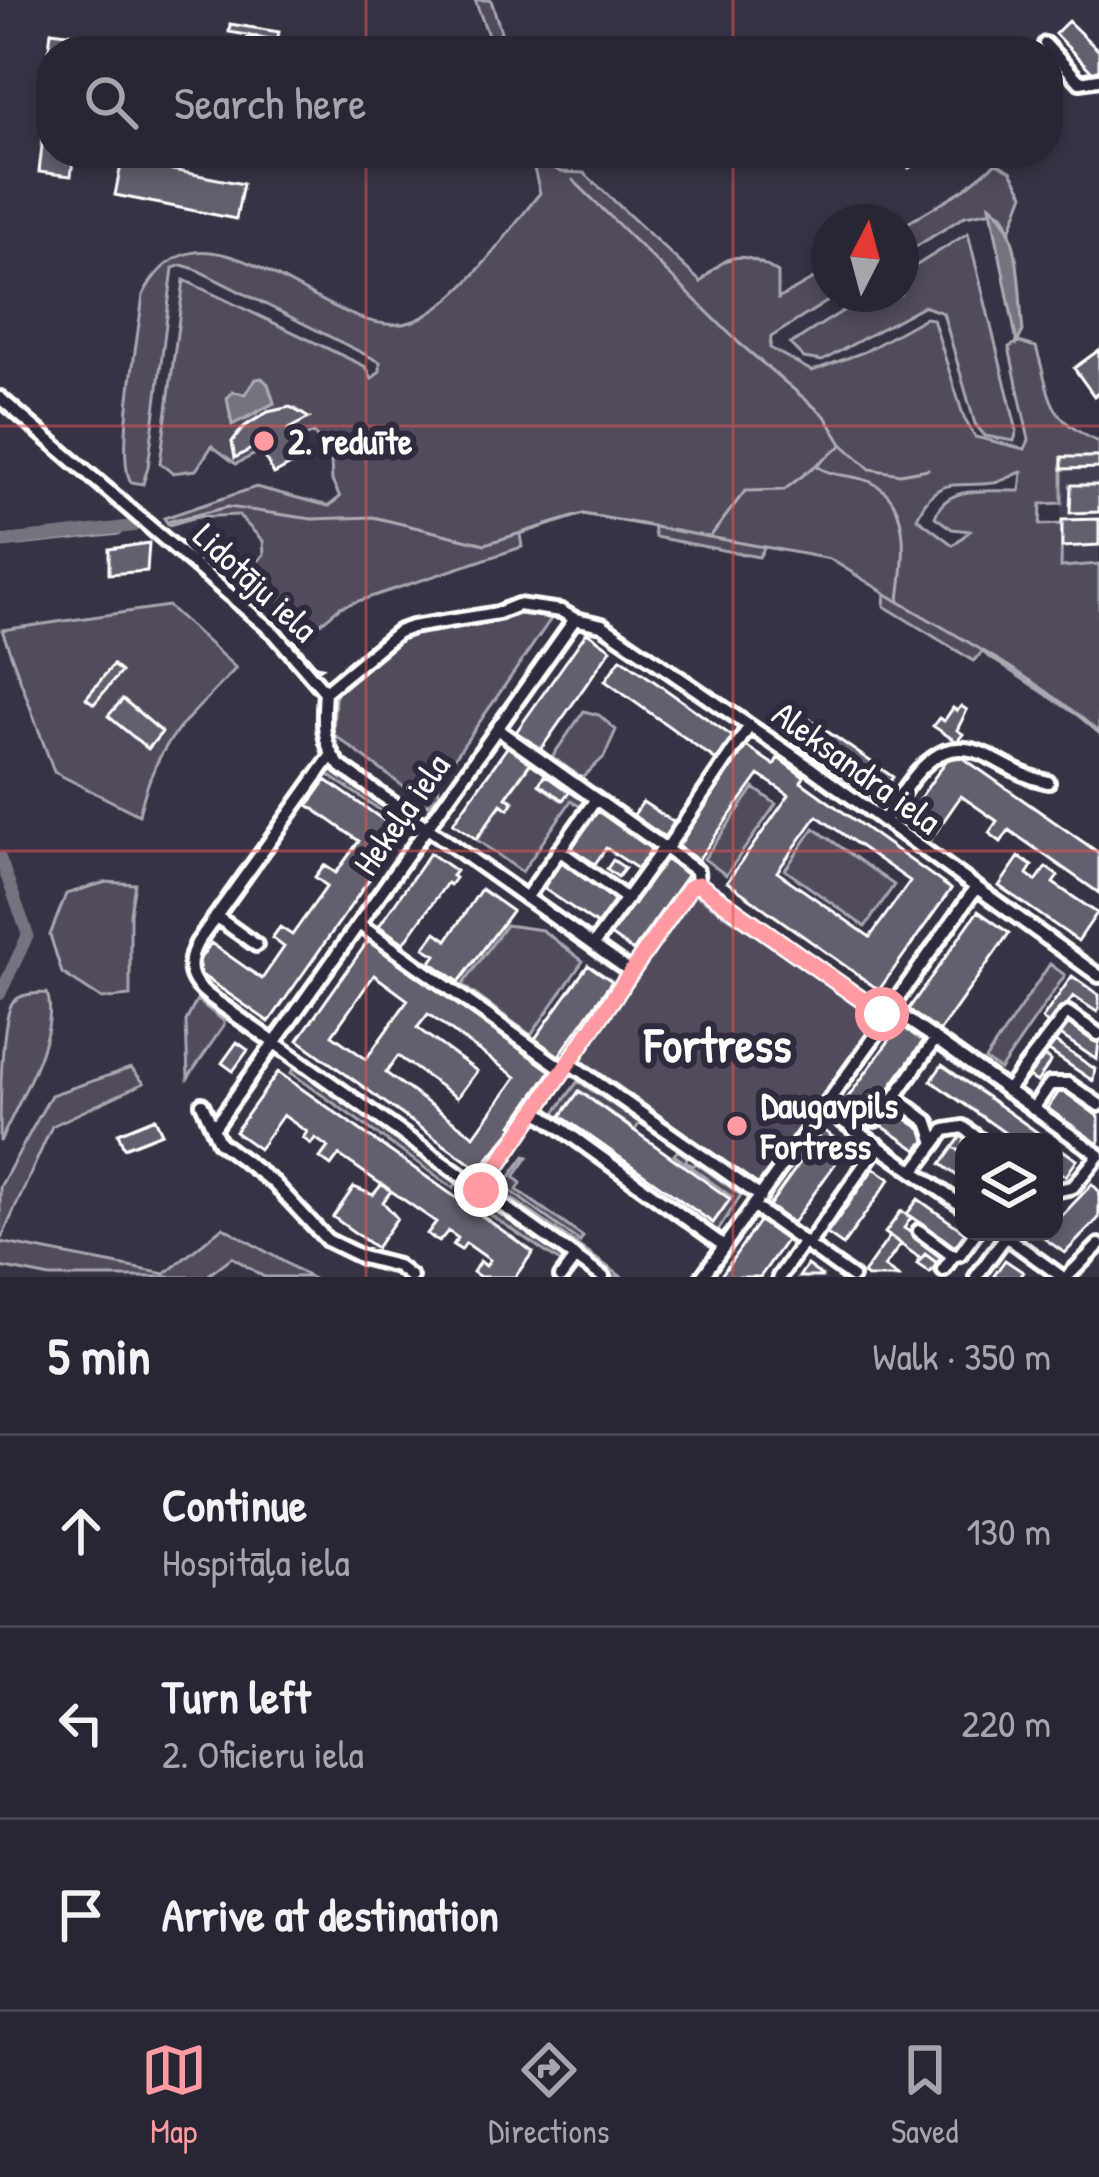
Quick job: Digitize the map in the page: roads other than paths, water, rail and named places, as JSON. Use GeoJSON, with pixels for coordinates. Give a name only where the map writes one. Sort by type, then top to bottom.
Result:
{"type":"FeatureCollection","features":[{"type":"Feature","properties":{"kind":"street"},"geometry":{"type":"LineString","coordinates":[[1063,64],[1080,82],[1099,79]]}},
{"type":"Feature","properties":{"kind":"street","name":"Lidotāju iela"},"geometry":{"type":"LineString","coordinates":[[0,398],[275,634],[325,692],[323,728],[331,756]]}},
{"type":"Feature","properties":{"kind":"street","name":"Aleksandra iela"},"geometry":{"type":"LineString","coordinates":[[325,692],[398,632],[412,627],[498,613],[518,605],[561,611],[602,625],[1099,976]]}},
{"type":"Feature","properties":{"kind":"street","name":"Hekeļa iela"},"geometry":{"type":"LineString","coordinates":[[213,1129],[575,619]]}},
{"type":"Feature","properties":{"kind":"street"},"geometry":{"type":"LineString","coordinates":[[593,945],[749,727]]}},
{"type":"Feature","properties":{"kind":"street"},"geometry":{"type":"LineString","coordinates":[[497,729],[666,847],[697,871],[698,884]]}},
{"type":"Feature","properties":{"kind":"street"},"geometry":{"type":"LineString","coordinates":[[883,821],[928,757],[948,749],[969,749],[1024,777],[1048,782]]}},
{"type":"Feature","properties":{"kind":"street"},"geometry":{"type":"LineString","coordinates":[[603,1277],[202,991],[190,975],[188,959],[331,756],[631,971]]}},
{"type":"Feature","properties":{"kind":"street"},"geometry":{"type":"LineString","coordinates":[[526,898],[596,799]]}},
{"type":"Feature","properties":{"kind":"street"},"geometry":{"type":"LineString","coordinates":[[559,850],[626,899]]}},
{"type":"Feature","properties":{"kind":"street"},"geometry":{"type":"LineString","coordinates":[[481,1190],[689,888],[698,884]]}},
{"type":"Feature","properties":{"kind":"street"},"geometry":{"type":"LineString","coordinates":[[698,884],[1099,1155],[1073,1187],[1063,1190]]}},
{"type":"Feature","properties":{"kind":"street"},"geometry":{"type":"LineString","coordinates":[[702,1277],[975,889]]}},
{"type":"Feature","properties":{"kind":"street"},"geometry":{"type":"LineString","coordinates":[[218,917],[256,945]]}},
{"type":"Feature","properties":{"kind":"street"},"geometry":{"type":"LineString","coordinates":[[360,925],[757,1201],[852,1277]]}},
{"type":"Feature","properties":{"kind":"street"},"geometry":{"type":"LineString","coordinates":[[1007,1091],[1068,1013],[1098,1034]]}},
{"type":"Feature","properties":{"kind":"street"},"geometry":{"type":"LineString","coordinates":[[875,1120],[935,1040]]}},
{"type":"Feature","properties":{"kind":"street"},"geometry":{"type":"LineString","coordinates":[[1033,1109],[1050,1084],[1068,1084],[1099,1105]]}},
{"type":"Feature","properties":{"kind":"street"},"geometry":{"type":"LineString","coordinates":[[895,1097],[928,1122],[935,1142]]}},
{"type":"Feature","properties":{"kind":"street"},"geometry":{"type":"LineString","coordinates":[[202,1104],[219,1142],[274,1183],[327,1240],[362,1257],[397,1266],[411,1277]]}},
{"type":"Feature","properties":{"kind":"street"},"geometry":{"type":"LineString","coordinates":[[824,1108],[955,1201]]}},
{"type":"Feature","properties":{"kind":"street"},"geometry":{"type":"LineString","coordinates":[[537,1112],[724,1246]]}},
{"type":"Feature","properties":{"kind":"street"},"geometry":{"type":"LineString","coordinates":[[914,1171],[944,1130],[956,1126],[968,1133]]}},
{"type":"Feature","properties":{"kind":"street"},"geometry":{"type":"LineString","coordinates":[[779,1277],[878,1145]]}},
{"type":"Feature","properties":{"kind":"street"},"geometry":{"type":"LineString","coordinates":[[919,1231],[953,1256]]}},
{"type":"Feature","properties":{"kind":"street"},"geometry":{"type":"LineString","coordinates":[[943,1270],[969,1241]]}},
{"type":"Feature","properties":{"kind":"street"},"geometry":{"type":"LineString","coordinates":[[976,1277],[999,1241]]}},
{"type":"Feature","properties":{"kind":"street"},"geometry":{"type":"LineString","coordinates":[[1013,1241],[1064,1277],[1099,1245]]}},
{"type":"Feature","properties":{"kind":"street"},"geometry":{"type":"LineString","coordinates":[[561,1277],[576,1257]]}},
{"type":"Feature","properties":{"kind":"waterway"},"geometry":{"type":"LineString","coordinates":[[573,180],[739,343],[825,416],[842,444],[870,469],[900,474],[928,469]]}},
{"type":"Feature","properties":{"kind":"waterway"},"geometry":{"type":"LineString","coordinates":[[710,537],[745,491],[784,490],[841,446]]}},
{"type":"Feature","properties":{"kind":"waterway"},"geometry":{"type":"LineString","coordinates":[[818,467],[873,483],[895,506],[903,536],[899,600]]}},
{"type":"Feature","properties":{"kind":"waterway"},"geometry":{"type":"LineString","coordinates":[[167,522],[228,507],[312,519],[373,517],[485,544],[583,514],[764,547]]}},
{"type":"Feature","properties":{"kind":"waterway"},"geometry":{"type":"LineString","coordinates":[[0,542],[134,526]]}},
{"type":"Feature","properties":{"kind":"waterway"},"geometry":{"type":"LineString","coordinates":[[886,594],[1023,676],[1099,733]]}},
{"type":"Feature","properties":{"kind":"waterway"},"geometry":{"type":"LineString","coordinates":[[0,858],[28,935],[0,994]]}},
{"type":"Feature","properties":{"kind":"place","name":"2. reduīte"},"geometry":{"type":"Point","coordinates":[264,441]}},
{"type":"Feature","properties":{"kind":"place","name":"Daugavpils Fortress"},"geometry":{"type":"Point","coordinates":[737,1126]}},
{"type":"Feature","properties":{"kind":"district","name":"Fortress"},"geometry":{"type":"Point","coordinates":[718,1045]}}]}
